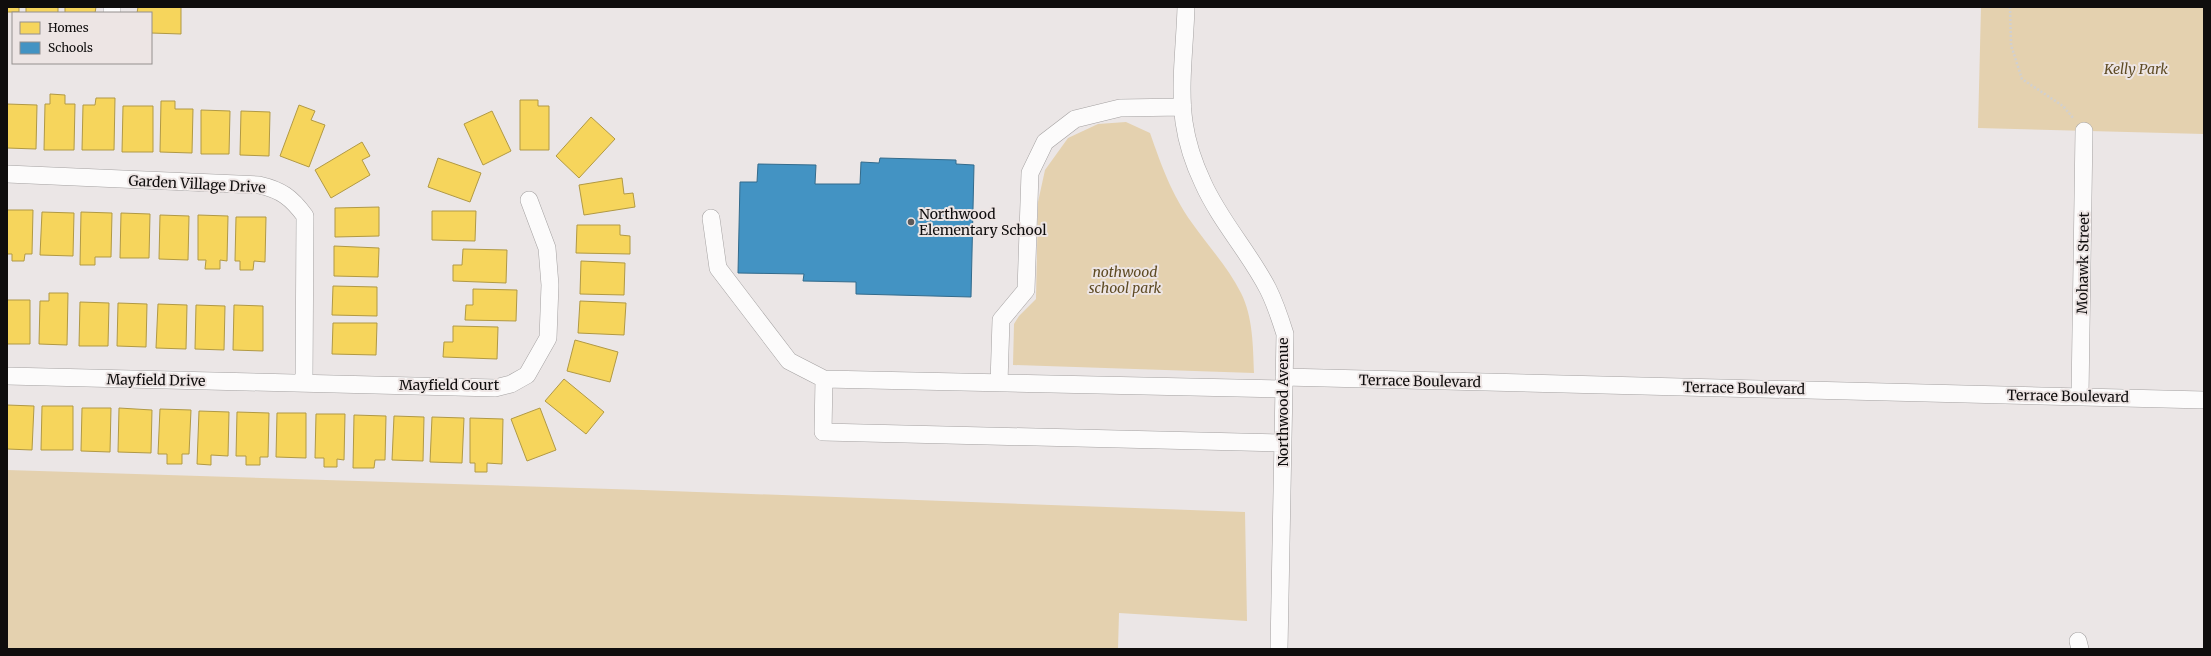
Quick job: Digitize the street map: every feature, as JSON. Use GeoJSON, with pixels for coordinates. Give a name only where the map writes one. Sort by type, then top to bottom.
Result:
{"type":"FeatureCollection","features":[{"type":"Feature","properties":{"kind":"street","name":"Northwood Avenue"},"geometry":{"type":"LineString","coordinates":[[1186,7],[1183,107],[1189,145],[1203,183],[1222,218],[1267,287],[1276,306],[1285,334],[1279,649]]}},
{"type":"Feature","properties":{"kind":"street"},"geometry":{"type":"LineString","coordinates":[[999,382],[1001,320],[1026,290],[1030,173],[1046,142],[1074,119],[1120,108],[1183,107]]}},
{"type":"Feature","properties":{"kind":"street","name":"Mohawk Street"},"geometry":{"type":"LineString","coordinates":[[2080,396],[2084,130]]}},
{"type":"Feature","properties":{"kind":"street","name":"Garden Village Drive"},"geometry":{"type":"LineString","coordinates":[[7,174],[259,185],[277,189],[297,205],[305,216],[304,383]]}},
{"type":"Feature","properties":{"kind":"street","name":"Mayfield Court"},"geometry":{"type":"LineString","coordinates":[[304,383],[495,388],[511,384],[527,375],[548,338],[550,316],[550,284],[547,248],[529,200]]}},
{"type":"Feature","properties":{"kind":"street"},"geometry":{"type":"LineString","coordinates":[[711,218],[718,268],[789,361],[824,379],[824,432],[1283,443]]}},
{"type":"Feature","properties":{"kind":"street","name":"Mayfield Drive"},"geometry":{"type":"LineString","coordinates":[[7,376],[304,383]]}},
{"type":"Feature","properties":{"kind":"street","name":"Terrace Boulevard"},"geometry":{"type":"LineString","coordinates":[[824,379],[999,382],[1284,383],[2080,396],[2204,400]]}},
{"type":"Feature","properties":{"kind":"path"},"geometry":{"type":"LineString","coordinates":[[2010,7],[2011,45],[2022,79],[2063,106],[2084,130]]}},
{"type":"Feature","properties":{"kind":"green space","name":"Kelly Park"},"geometry":{"type":"Polygon","coordinates":[[[1981,7],[2204,7],[2204,134],[1978,128],[1981,7]]]}},
{"type":"Feature","properties":{"kind":"green space","name":"nothwood school park"},"geometry":{"type":"Polygon","coordinates":[[[1126,122],[1150,133],[1163,169],[1178,201],[1192,223],[1236,283],[1245,302],[1250,322],[1253,342],[1254,373],[1013,365],[1014,324],[1019,316],[1036,299],[1038,202],[1045,170],[1068,138],[1098,124],[1126,122]]]}},
{"type":"Feature","properties":{"kind":"green space"},"geometry":{"type":"Polygon","coordinates":[[[7,470],[643,490],[1245,512],[1247,621],[1119,613],[1118,649],[7,649],[7,470]]]}},
{"type":"Feature","properties":{"kind":"building: Homes"},"geometry":{"type":"Polygon","coordinates":[[[7,7],[19,7],[19,12],[7,12],[7,7]]]}},
{"type":"Feature","properties":{"kind":"building: Homes"},"geometry":{"type":"Polygon","coordinates":[[[26,7],[58,7],[58,12],[26,12],[26,7]]]}},
{"type":"Feature","properties":{"kind":"building: Homes"},"geometry":{"type":"Polygon","coordinates":[[[65,7],[96,7],[95,12],[65,12],[65,7]]]}},
{"type":"Feature","properties":{"kind":"building: Homes"},"geometry":{"type":"Polygon","coordinates":[[[138,7],[181,7],[181,34],[152,33],[152,12],[137,12],[138,7]]]}},
{"type":"Feature","properties":{"kind":"building: Homes"},"geometry":{"type":"Polygon","coordinates":[[[50,94],[65,95],[65,104],[75,104],[74,150],[44,150],[45,104],[50,104],[50,94]]]}},
{"type":"Feature","properties":{"kind":"building: Homes"},"geometry":{"type":"Polygon","coordinates":[[[96,98],[115,98],[114,150],[82,150],[83,105],[95,105],[96,98]]]}},
{"type":"Feature","properties":{"kind":"building: Homes"},"geometry":{"type":"Polygon","coordinates":[[[520,100],[538,100],[538,106],[549,106],[549,150],[520,150],[520,100]]]}},
{"type":"Feature","properties":{"kind":"building: Homes"},"geometry":{"type":"Polygon","coordinates":[[[161,101],[175,101],[175,109],[193,109],[192,153],[160,152],[161,101]]]}},
{"type":"Feature","properties":{"kind":"building: Homes"},"geometry":{"type":"Polygon","coordinates":[[[7,104],[37,105],[36,149],[7,148],[7,104]]]}},
{"type":"Feature","properties":{"kind":"building: Homes"},"geometry":{"type":"Polygon","coordinates":[[[299,105],[315,111],[311,120],[325,125],[309,167],[280,156],[299,105]]]}},
{"type":"Feature","properties":{"kind":"building: Homes"},"geometry":{"type":"Polygon","coordinates":[[[123,106],[153,106],[153,152],[122,152],[123,106]]]}},
{"type":"Feature","properties":{"kind":"building: Homes"},"geometry":{"type":"Polygon","coordinates":[[[201,110],[230,111],[229,154],[201,154],[201,110]]]}},
{"type":"Feature","properties":{"kind":"building: Homes"},"geometry":{"type":"Polygon","coordinates":[[[241,111],[270,112],[269,156],[240,155],[241,111]]]}},
{"type":"Feature","properties":{"kind":"building: Homes"},"geometry":{"type":"Polygon","coordinates":[[[492,111],[511,151],[483,165],[464,124],[492,111]]]}},
{"type":"Feature","properties":{"kind":"building: Homes"},"geometry":{"type":"Polygon","coordinates":[[[591,117],[615,139],[579,178],[556,156],[591,117]]]}},
{"type":"Feature","properties":{"kind":"building: Homes"},"geometry":{"type":"Polygon","coordinates":[[[362,142],[370,156],[362,160],[370,175],[331,198],[315,170],[362,142]]]}},
{"type":"Feature","properties":{"kind":"building: Homes"},"geometry":{"type":"Polygon","coordinates":[[[438,158],[481,173],[470,202],[428,187],[438,158]]]}},
{"type":"Feature","properties":{"kind":"building: Homes"},"geometry":{"type":"Polygon","coordinates":[[[622,178],[624,194],[633,193],[635,207],[584,215],[579,185],[622,178]]]}},
{"type":"Feature","properties":{"kind":"building: Homes"},"geometry":{"type":"Polygon","coordinates":[[[379,207],[379,236],[335,237],[335,208],[379,207]]]}},
{"type":"Feature","properties":{"kind":"building: Homes"},"geometry":{"type":"Polygon","coordinates":[[[7,210],[33,210],[32,254],[25,254],[24,261],[12,261],[12,254],[7,254],[7,210]]]}},
{"type":"Feature","properties":{"kind":"building: Homes"},"geometry":{"type":"Polygon","coordinates":[[[432,211],[476,211],[475,241],[432,240],[432,211]]]}},
{"type":"Feature","properties":{"kind":"building: Homes"},"geometry":{"type":"Polygon","coordinates":[[[42,212],[74,213],[73,256],[40,255],[42,212]]]}},
{"type":"Feature","properties":{"kind":"building: Homes"},"geometry":{"type":"Polygon","coordinates":[[[81,212],[112,213],[111,257],[95,257],[95,265],[80,265],[81,212]]]}},
{"type":"Feature","properties":{"kind":"building: Homes"},"geometry":{"type":"Polygon","coordinates":[[[121,213],[150,214],[149,258],[120,258],[121,213]]]}},
{"type":"Feature","properties":{"kind":"building: Homes"},"geometry":{"type":"Polygon","coordinates":[[[160,215],[189,216],[188,260],[159,259],[160,215]]]}},
{"type":"Feature","properties":{"kind":"building: Homes"},"geometry":{"type":"Polygon","coordinates":[[[198,215],[228,216],[227,261],[220,260],[220,269],[205,269],[206,260],[198,260],[198,215]]]}},
{"type":"Feature","properties":{"kind":"building: Homes"},"geometry":{"type":"Polygon","coordinates":[[[236,217],[266,217],[265,262],[254,261],[253,270],[240,270],[240,261],[235,261],[236,217]]]}},
{"type":"Feature","properties":{"kind":"building: Homes"},"geometry":{"type":"Polygon","coordinates":[[[577,225],[620,225],[620,235],[630,236],[630,254],[576,253],[577,225]]]}},
{"type":"Feature","properties":{"kind":"building: Homes"},"geometry":{"type":"Polygon","coordinates":[[[334,246],[379,248],[378,277],[334,276],[334,246]]]}},
{"type":"Feature","properties":{"kind":"building: Homes"},"geometry":{"type":"Polygon","coordinates":[[[463,249],[507,250],[506,283],[453,281],[453,265],[462,265],[463,249]]]}},
{"type":"Feature","properties":{"kind":"building: Homes"},"geometry":{"type":"Polygon","coordinates":[[[581,261],[625,263],[624,295],[580,294],[581,261]]]}},
{"type":"Feature","properties":{"kind":"building: Homes"},"geometry":{"type":"Polygon","coordinates":[[[333,286],[377,287],[377,316],[332,315],[333,286]]]}},
{"type":"Feature","properties":{"kind":"building: Homes"},"geometry":{"type":"Polygon","coordinates":[[[473,289],[517,290],[516,321],[465,320],[466,305],[473,305],[473,289]]]}},
{"type":"Feature","properties":{"kind":"building: Homes"},"geometry":{"type":"Polygon","coordinates":[[[49,293],[68,293],[67,345],[39,344],[40,301],[49,301],[49,293]]]}},
{"type":"Feature","properties":{"kind":"building: Homes"},"geometry":{"type":"Polygon","coordinates":[[[7,300],[30,300],[30,344],[7,344],[7,300]]]}},
{"type":"Feature","properties":{"kind":"building: Homes"},"geometry":{"type":"Polygon","coordinates":[[[580,301],[626,303],[624,335],[578,333],[580,301]]]}},
{"type":"Feature","properties":{"kind":"building: Homes"},"geometry":{"type":"Polygon","coordinates":[[[80,302],[109,303],[108,346],[79,346],[80,302]]]}},
{"type":"Feature","properties":{"kind":"building: Homes"},"geometry":{"type":"Polygon","coordinates":[[[118,303],[147,304],[146,347],[117,346],[118,303]]]}},
{"type":"Feature","properties":{"kind":"building: Homes"},"geometry":{"type":"Polygon","coordinates":[[[158,304],[187,305],[186,349],[156,348],[158,304]]]}},
{"type":"Feature","properties":{"kind":"building: Homes"},"geometry":{"type":"Polygon","coordinates":[[[196,305],[225,306],[224,350],[195,349],[196,305]]]}},
{"type":"Feature","properties":{"kind":"building: Homes"},"geometry":{"type":"Polygon","coordinates":[[[234,305],[263,306],[263,351],[233,350],[234,305]]]}},
{"type":"Feature","properties":{"kind":"building: Homes"},"geometry":{"type":"Polygon","coordinates":[[[333,323],[377,323],[376,355],[332,354],[333,323]]]}},
{"type":"Feature","properties":{"kind":"building: Homes"},"geometry":{"type":"Polygon","coordinates":[[[453,326],[498,327],[497,359],[443,357],[444,342],[453,342],[453,326]]]}},
{"type":"Feature","properties":{"kind":"building: Homes"},"geometry":{"type":"Polygon","coordinates":[[[575,340],[618,352],[610,382],[567,371],[575,340]]]}},
{"type":"Feature","properties":{"kind":"building: Homes"},"geometry":{"type":"Polygon","coordinates":[[[564,379],[604,412],[586,434],[545,401],[564,379]]]}},
{"type":"Feature","properties":{"kind":"building: Homes"},"geometry":{"type":"Polygon","coordinates":[[[7,405],[34,406],[32,450],[7,449],[7,405]]]}},
{"type":"Feature","properties":{"kind":"building: Homes"},"geometry":{"type":"Polygon","coordinates":[[[42,406],[73,406],[73,450],[41,450],[42,406]]]}},
{"type":"Feature","properties":{"kind":"building: Homes"},"geometry":{"type":"Polygon","coordinates":[[[82,408],[111,408],[110,452],[81,451],[82,408]]]}},
{"type":"Feature","properties":{"kind":"building: Homes"},"geometry":{"type":"Polygon","coordinates":[[[119,408],[152,410],[151,453],[118,452],[119,408]]]}},
{"type":"Feature","properties":{"kind":"building: Homes"},"geometry":{"type":"Polygon","coordinates":[[[540,408],[556,450],[527,461],[511,419],[540,408]]]}},
{"type":"Feature","properties":{"kind":"building: Homes"},"geometry":{"type":"Polygon","coordinates":[[[160,409],[191,410],[189,454],[182,454],[182,464],[167,464],[167,454],[158,454],[160,409]]]}},
{"type":"Feature","properties":{"kind":"building: Homes"},"geometry":{"type":"Polygon","coordinates":[[[199,411],[229,412],[228,456],[211,455],[211,465],[197,464],[199,411]]]}},
{"type":"Feature","properties":{"kind":"building: Homes"},"geometry":{"type":"Polygon","coordinates":[[[237,412],[269,413],[268,457],[260,457],[260,465],[246,465],[246,456],[236,456],[237,412]]]}},
{"type":"Feature","properties":{"kind":"building: Homes"},"geometry":{"type":"Polygon","coordinates":[[[277,413],[306,413],[306,458],[276,457],[277,413]]]}},
{"type":"Feature","properties":{"kind":"building: Homes"},"geometry":{"type":"Polygon","coordinates":[[[316,414],[345,414],[344,460],[337,459],[337,467],[324,467],[324,458],[315,458],[316,414]]]}},
{"type":"Feature","properties":{"kind":"building: Homes"},"geometry":{"type":"Polygon","coordinates":[[[354,415],[386,416],[385,460],[375,460],[374,468],[353,468],[354,415]]]}},
{"type":"Feature","properties":{"kind":"building: Homes"},"geometry":{"type":"Polygon","coordinates":[[[394,416],[424,417],[423,461],[392,460],[394,416]]]}},
{"type":"Feature","properties":{"kind":"building: Homes"},"geometry":{"type":"Polygon","coordinates":[[[432,417],[464,418],[462,463],[430,462],[432,417]]]}},
{"type":"Feature","properties":{"kind":"building: Homes"},"geometry":{"type":"Polygon","coordinates":[[[470,418],[503,419],[502,464],[487,463],[487,472],[475,472],[475,463],[470,463],[470,418]]]}},
{"type":"Feature","properties":{"kind":"building: Schools"},"geometry":{"type":"Polygon","coordinates":[[[880,158],[956,160],[956,164],[974,165],[971,297],[856,294],[856,282],[803,281],[804,274],[738,273],[740,182],[757,182],[758,164],[816,165],[815,184],[860,184],[861,162],[879,163],[880,158]]]}},
{"type":"Feature","properties":{"kind":"place","name":"Northwood Elementary School"},"geometry":{"type":"Point","coordinates":[911,222]}}]}
